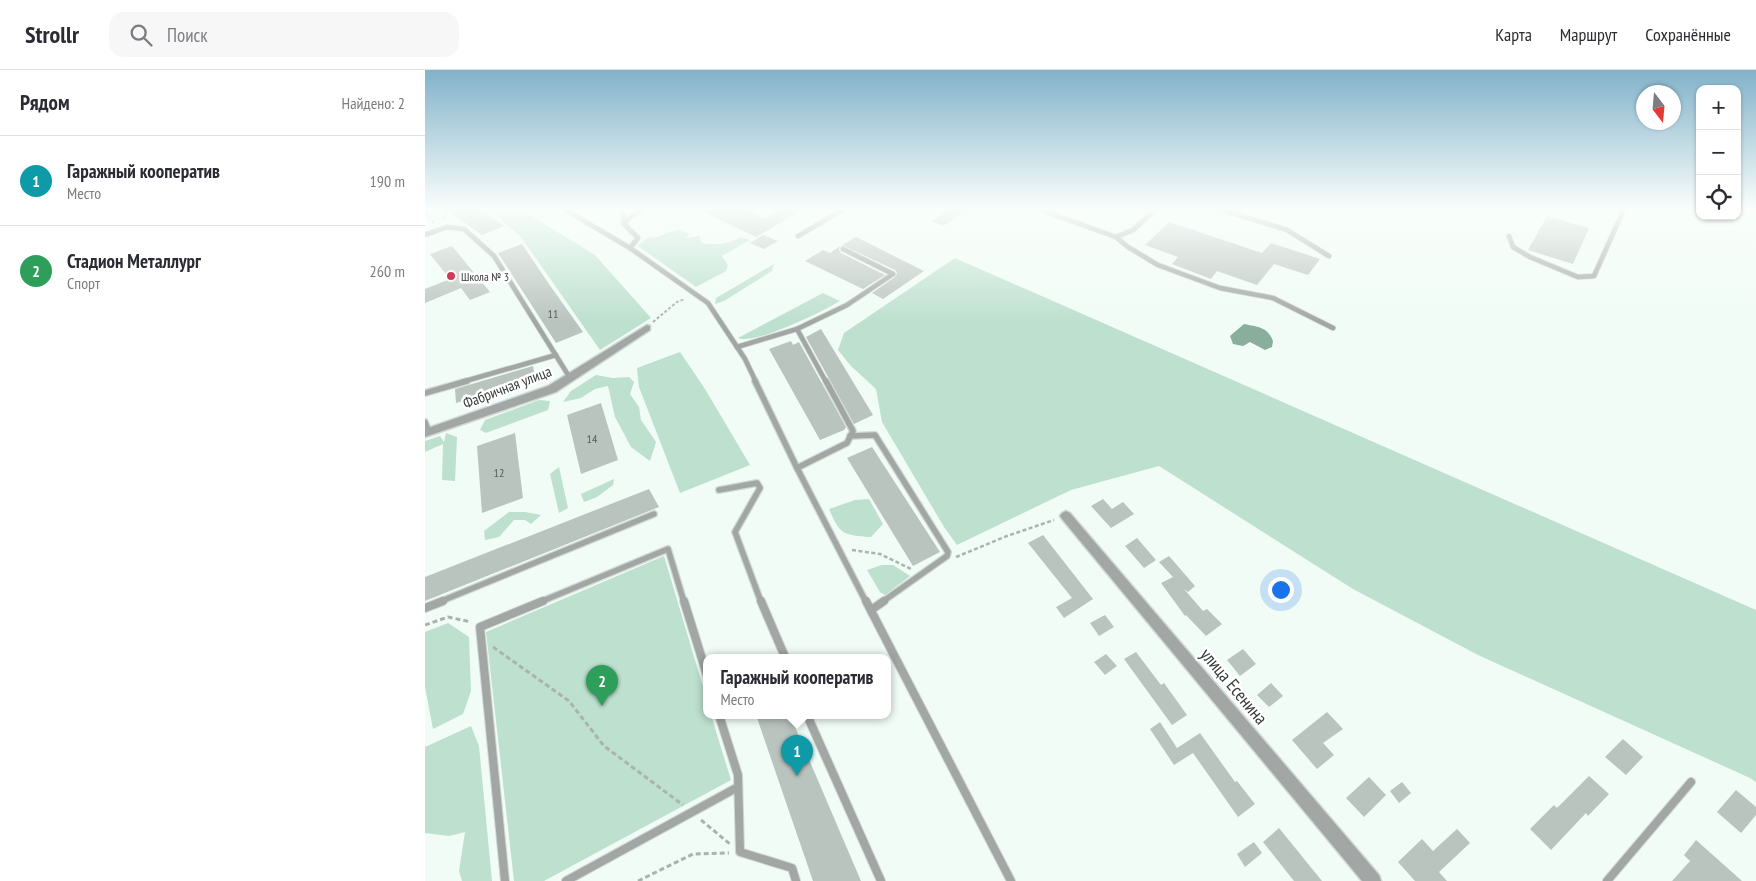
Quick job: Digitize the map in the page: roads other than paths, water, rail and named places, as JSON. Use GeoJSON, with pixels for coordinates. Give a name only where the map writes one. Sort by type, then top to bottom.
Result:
{"type":"FeatureCollection","features":[{"type":"Feature","properties":{"kind":"street","name":"Фабричная улица"},"geometry":{"type":"LineString","coordinates":[[426,429],[552,389],[647,328]]}},
{"type":"Feature","properties":{"kind":"street","name":"улица Есенина"},"geometry":{"type":"LineString","coordinates":[[1066,516],[1373,881]]}},
{"type":"Feature","properties":{"kind":"lane"},"geometry":{"type":"LineString","coordinates":[[483,247],[494,256],[570,378]]}},
{"type":"Feature","properties":{"kind":"lane"},"geometry":{"type":"LineString","coordinates":[[1128,247],[1158,265],[1220,288],[1273,298],[1333,328]]}},
{"type":"Feature","properties":{"kind":"lane"},"geometry":{"type":"LineString","coordinates":[[1314,247],[1329,256]]}},
{"type":"Feature","properties":{"kind":"lane"},"geometry":{"type":"LineString","coordinates":[[1513,247],[1530,257],[1578,277],[1594,276],[1607,247]]}},
{"type":"Feature","properties":{"kind":"lane"},"geometry":{"type":"LineString","coordinates":[[630,248],[708,303],[745,359],[797,468],[1011,881]]}},
{"type":"Feature","properties":{"kind":"lane"},"geometry":{"type":"LineString","coordinates":[[737,347],[797,329],[833,313],[863,297],[893,274],[843,249]]}},
{"type":"Feature","properties":{"kind":"lane"},"geometry":{"type":"LineString","coordinates":[[797,329],[853,431],[847,443],[797,468]]}},
{"type":"Feature","properties":{"kind":"lane"},"geometry":{"type":"LineString","coordinates":[[425,393],[556,355]]}},
{"type":"Feature","properties":{"kind":"lane"},"geometry":{"type":"LineString","coordinates":[[850,436],[875,435],[948,552],[947,556],[929,570],[871,610]]}},
{"type":"Feature","properties":{"kind":"lane"},"geometry":{"type":"LineString","coordinates":[[719,490],[757,483],[760,488],[735,532],[764,610],[784,654]]}},
{"type":"Feature","properties":{"kind":"lane"},"geometry":{"type":"LineString","coordinates":[[425,608],[654,514]]}},
{"type":"Feature","properties":{"kind":"lane"},"geometry":{"type":"LineString","coordinates":[[505,881],[480,626],[668,549],[703,662]]}},
{"type":"Feature","properties":{"kind":"lane"},"geometry":{"type":"LineString","coordinates":[[720,719],[738,775],[740,852],[792,868],[796,881]]}},
{"type":"Feature","properties":{"kind":"lane"},"geometry":{"type":"LineString","coordinates":[[809,719],[881,881]]}},
{"type":"Feature","properties":{"kind":"lane"},"geometry":{"type":"LineString","coordinates":[[1607,881],[1691,782]]}},
{"type":"Feature","properties":{"kind":"lane"},"geometry":{"type":"LineString","coordinates":[[566,881],[738,787]]}},
{"type":"Feature","properties":{"kind":"place","name":"Школа № 3"},"geometry":{"type":"Point","coordinates":[451,276]}},
{"type":"Feature","properties":{"kind":"place","name":"Стадион Металлург"},"geometry":{"type":"Point","coordinates":[602,706]}},
{"type":"Feature","properties":{"kind":"place","name":"Гаражный кооператив"},"geometry":{"type":"Point","coordinates":[797,776]}}]}
